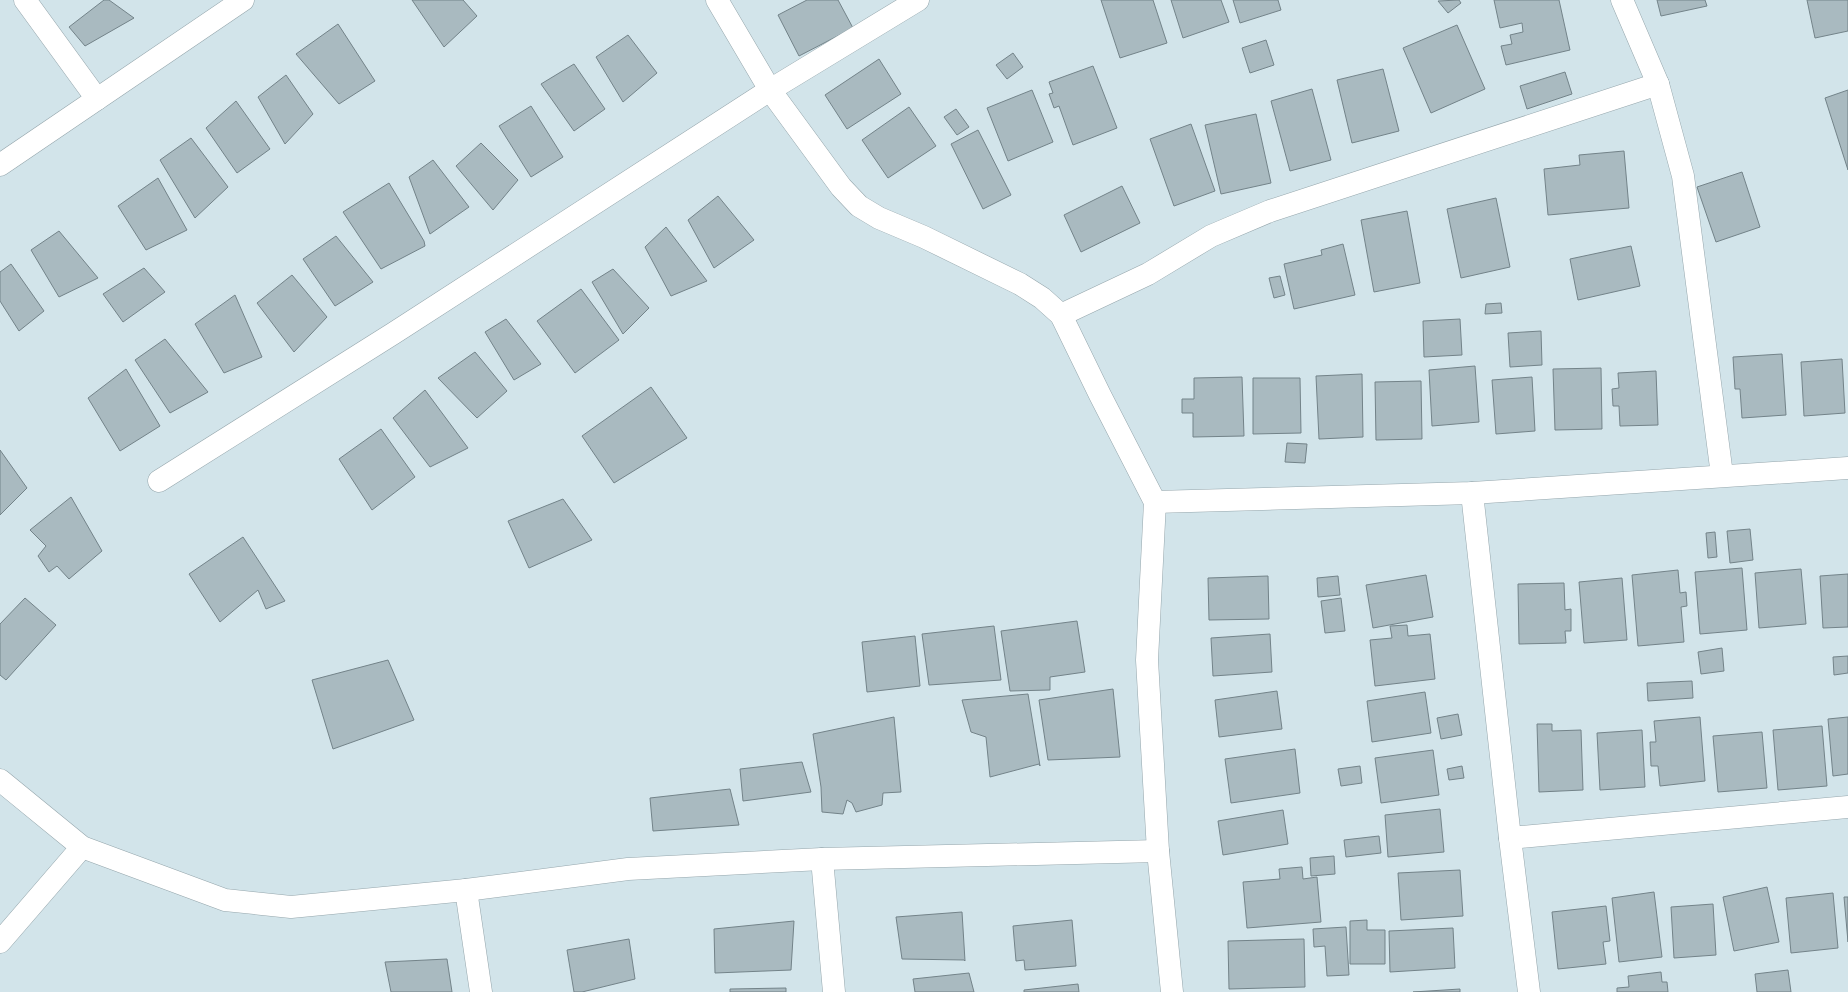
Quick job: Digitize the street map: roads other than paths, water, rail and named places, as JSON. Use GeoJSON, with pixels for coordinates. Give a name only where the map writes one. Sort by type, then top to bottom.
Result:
{"type":"FeatureCollection","features":[{"type":"Feature","properties":{"kind":"street"},"geometry":{"type":"LineString","coordinates":[[25,0],[97,99]]}},
{"type":"Feature","properties":{"kind":"street"},"geometry":{"type":"LineString","coordinates":[[0,164],[243,0]]}},
{"type":"Feature","properties":{"kind":"street"},"geometry":{"type":"LineString","coordinates":[[717,0],[770,90],[841,187],[859,206],[879,218],[924,237],[1020,284],[1042,298],[1061,315],[1155,502],[1147,660],[1158,851],[1172,992]]}},
{"type":"Feature","properties":{"kind":"street"},"geometry":{"type":"LineString","coordinates":[[159,481],[387,337],[770,90],[918,0]]}},
{"type":"Feature","properties":{"kind":"street"},"geometry":{"type":"LineString","coordinates":[[1622,0],[1658,84],[1682,176],[1722,475]]}},
{"type":"Feature","properties":{"kind":"street"},"geometry":{"type":"LineString","coordinates":[[1061,315],[1148,274],[1211,236],[1270,211],[1658,84]]}},
{"type":"Feature","properties":{"kind":"street"},"geometry":{"type":"LineString","coordinates":[[1155,502],[1472,493],[1722,475],[1848,468]]}},
{"type":"Feature","properties":{"kind":"street"},"geometry":{"type":"LineString","coordinates":[[1472,493],[1510,838],[1529,992]]}},
{"type":"Feature","properties":{"kind":"street"},"geometry":{"type":"LineString","coordinates":[[0,780],[82,847],[225,900],[291,907],[466,890],[628,869],[822,859],[1158,851]]}},
{"type":"Feature","properties":{"kind":"street"},"geometry":{"type":"LineString","coordinates":[[1510,838],[1848,807]]}},
{"type":"Feature","properties":{"kind":"street"},"geometry":{"type":"LineString","coordinates":[[0,942],[82,847]]}},
{"type":"Feature","properties":{"kind":"street"},"geometry":{"type":"LineString","coordinates":[[822,859],[834,992]]}},
{"type":"Feature","properties":{"kind":"street"},"geometry":{"type":"LineString","coordinates":[[466,890],[481,992]]}}]}
